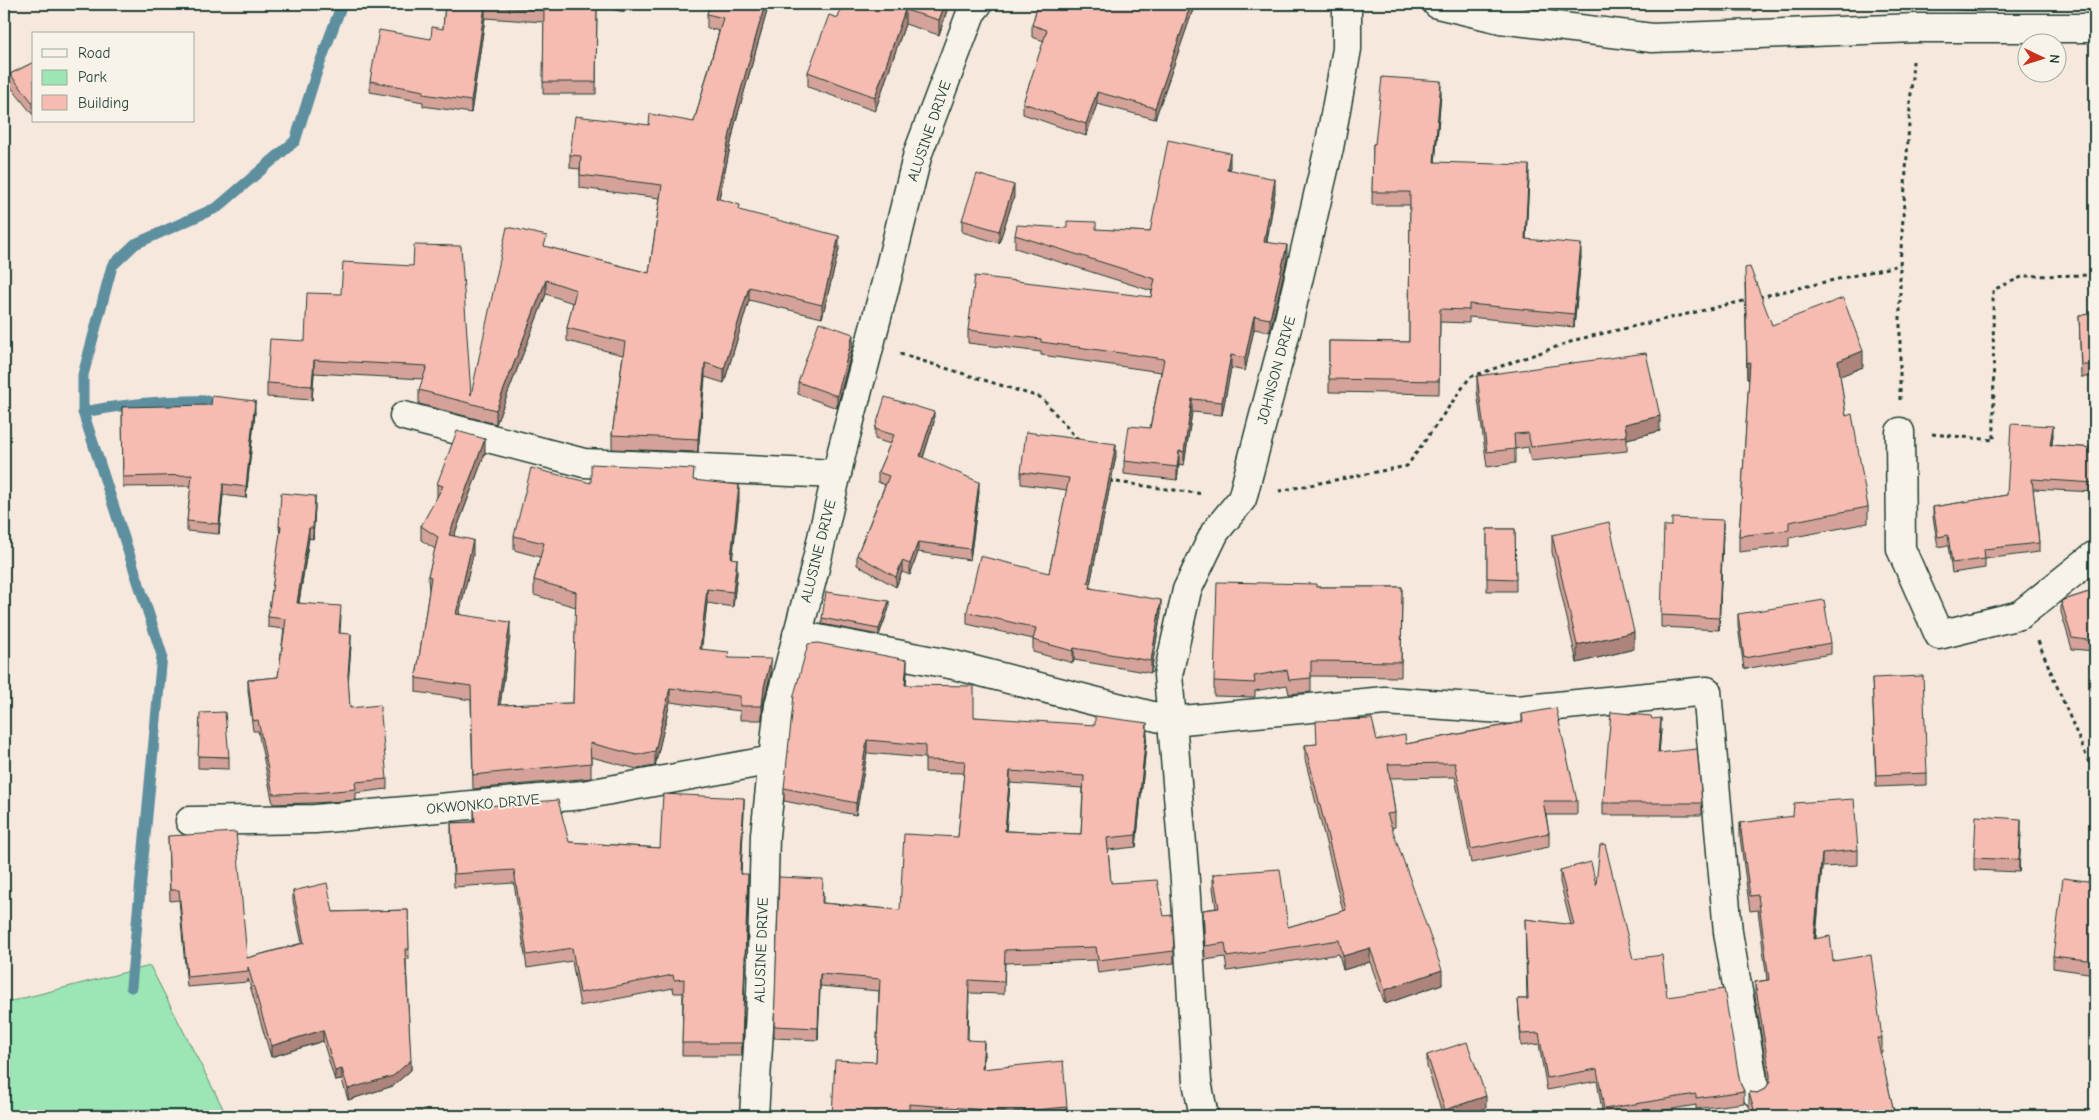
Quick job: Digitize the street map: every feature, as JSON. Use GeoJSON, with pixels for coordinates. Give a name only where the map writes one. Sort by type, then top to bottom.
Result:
{"type":"FeatureCollection","features":[{"type":"Feature","properties":{"kind":"street","name":"ALUSINE DRIVE"},"geometry":{"type":"LineString","coordinates":[[754,1116],[761,994],[764,835],[779,705],[918,153],[971,13],[978,4]]}},
{"type":"Feature","properties":{"kind":"street","name":"JOHNSON DRIVE"},"geometry":{"type":"LineString","coordinates":[[1204,1116],[1196,1082],[1185,881],[1168,674],[1187,590],[1215,532],[1242,498],[1287,328],[1329,148],[1347,49],[1347,4]]}},
{"type":"Feature","properties":{"kind":"street"},"geometry":{"type":"LineString","coordinates":[[1437,4],[1500,19],[1652,38],[1916,28],[2095,28]]}},
{"type":"Feature","properties":{"kind":"street"},"geometry":{"type":"LineString","coordinates":[[404,416],[584,463],[837,474]]}},
{"type":"Feature","properties":{"kind":"street"},"geometry":{"type":"LineString","coordinates":[[1900,432],[1901,549],[1939,635],[2020,615],[2095,555]]}},
{"type":"Feature","properties":{"kind":"street"},"geometry":{"type":"LineString","coordinates":[[797,635],[954,666],[1172,721],[1385,701],[1517,710],[1707,691],[1728,932],[1755,1092]]}},
{"type":"Feature","properties":{"kind":"street","name":"OKWONKO DRIVE"},"geometry":{"type":"LineString","coordinates":[[190,821],[315,819],[583,795],[773,760]]}},
{"type":"Feature","properties":{"kind":"path"},"geometry":{"type":"LineString","coordinates":[[1916,28],[1900,265],[1900,432],[1994,440],[1994,290],[2024,276],[2095,275]]}},
{"type":"Feature","properties":{"kind":"path"},"geometry":{"type":"LineString","coordinates":[[1104,475],[1110,483],[1242,498],[1407,466],[1470,377],[1579,339],[1900,265]]}},
{"type":"Feature","properties":{"kind":"path"},"geometry":{"type":"LineString","coordinates":[[870,345],[1042,398],[1083,446]]}},
{"type":"Feature","properties":{"kind":"path"},"geometry":{"type":"LineString","coordinates":[[2025,610],[2095,777]]}},
{"type":"Feature","properties":{"kind":"green space"},"geometry":{"type":"Polygon","coordinates":[[[150,966],[227,1116],[4,1116],[4,1003],[150,966]]]}},
{"type":"Feature","properties":{"kind":"building"},"geometry":{"type":"Polygon","coordinates":[[[445,4],[597,4],[596,82],[543,82],[544,10],[485,6],[471,101],[423,94],[424,91],[370,81],[379,30],[431,39],[432,27],[443,29],[445,4]]]}},
{"type":"Feature","properties":{"kind":"building"},"geometry":{"type":"Polygon","coordinates":[[[710,4],[765,4],[735,111],[716,198],[740,205],[739,210],[839,236],[822,305],[749,287],[724,369],[705,363],[698,439],[612,435],[625,342],[567,328],[576,290],[546,280],[496,410],[419,390],[427,366],[314,360],[312,386],[267,383],[270,339],[305,341],[307,293],[341,294],[343,262],[413,266],[414,245],[461,246],[471,395],[507,227],[547,236],[544,246],[649,273],[662,185],[580,175],[581,156],[570,155],[575,116],[649,125],[650,114],[694,122],[723,18],[707,14],[710,4]]]}},
{"type":"Feature","properties":{"kind":"building"},"geometry":{"type":"Polygon","coordinates":[[[842,4],[945,4],[939,20],[905,10],[875,97],[808,72],[829,15],[838,18],[842,4]]]}},
{"type":"Feature","properties":{"kind":"building"},"geometry":{"type":"Polygon","coordinates":[[[1038,4],[1191,4],[1155,108],[1097,92],[1086,124],[1023,103],[1047,30],[1032,25],[1038,4]]]}},
{"type":"Feature","properties":{"kind":"building"},"geometry":{"type":"Polygon","coordinates":[[[32,63],[32,102],[10,74],[32,63]]]}},
{"type":"Feature","properties":{"kind":"building"},"geometry":{"type":"Polygon","coordinates":[[[1382,77],[1441,81],[1434,162],[1529,165],[1525,239],[1581,244],[1574,314],[1469,304],[1469,310],[1440,309],[1439,381],[1329,379],[1329,341],[1409,342],[1410,192],[1372,192],[1373,144],[1375,144],[1382,77]]]}},
{"type":"Feature","properties":{"kind":"building"},"geometry":{"type":"Polygon","coordinates":[[[1168,140],[1230,153],[1227,169],[1275,179],[1264,242],[1287,245],[1270,319],[1254,316],[1245,358],[1231,355],[1222,402],[1192,399],[1184,452],[1179,451],[1177,467],[1124,461],[1129,426],[1150,428],[1164,359],[1041,342],[1041,339],[968,330],[975,276],[1151,297],[1155,279],[1015,235],[1017,225],[1067,228],[1067,221],[1096,222],[1096,229],[1150,232],[1168,140]]]}},
{"type":"Feature","properties":{"kind":"building"},"geometry":{"type":"Polygon","coordinates":[[[977,174],[1014,185],[999,231],[962,220],[977,174]]]}},
{"type":"Feature","properties":{"kind":"building"},"geometry":{"type":"Polygon","coordinates":[[[1750,267],[1772,325],[1843,298],[1863,351],[1838,361],[1846,416],[1852,414],[1868,507],[1789,522],[1789,530],[1739,536],[1750,362],[1747,363],[1745,268],[1750,267]]]}},
{"type":"Feature","properties":{"kind":"building"},"geometry":{"type":"Polygon","coordinates":[[[2095,314],[2095,365],[2081,365],[2079,315],[2095,314]]]}},
{"type":"Feature","properties":{"kind":"building"},"geometry":{"type":"Polygon","coordinates":[[[819,322],[853,334],[837,396],[798,382],[819,322]]]}},
{"type":"Feature","properties":{"kind":"building"},"geometry":{"type":"Polygon","coordinates":[[[1646,353],[1660,416],[1625,424],[1627,436],[1531,447],[1528,433],[1514,434],[1515,449],[1487,452],[1477,376],[1646,353]]]}},
{"type":"Feature","properties":{"kind":"building"},"geometry":{"type":"Polygon","coordinates":[[[212,396],[255,401],[246,487],[223,484],[219,524],[187,521],[192,475],[123,477],[122,407],[211,405],[212,396]]]}},
{"type":"Feature","properties":{"kind":"building"},"geometry":{"type":"Polygon","coordinates":[[[885,397],[934,412],[920,456],[979,482],[970,549],[918,542],[910,564],[902,561],[896,577],[857,555],[889,476],[878,472],[894,435],[875,429],[885,397]]]}},
{"type":"Feature","properties":{"kind":"building"},"geometry":{"type":"Polygon","coordinates":[[[2011,424],[2053,426],[2050,445],[2095,448],[2095,483],[2032,479],[2039,543],[1984,549],[1985,559],[1952,563],[1948,535],[1938,537],[1933,507],[2007,495],[2011,424]]]}},
{"type":"Feature","properties":{"kind":"building"},"geometry":{"type":"Polygon","coordinates":[[[457,431],[485,439],[449,535],[473,540],[456,614],[510,622],[498,705],[573,703],[576,592],[534,580],[544,543],[514,536],[531,468],[591,483],[591,464],[694,469],[693,480],[739,485],[731,558],[737,559],[733,592],[707,589],[700,649],[729,652],[728,658],[771,659],[764,687],[762,706],[740,706],[740,696],[670,688],[655,751],[637,755],[590,743],[591,763],[473,775],[471,686],[416,678],[431,577],[428,576],[438,537],[421,526],[443,486],[437,484],[457,431]]]}},
{"type":"Feature","properties":{"kind":"building"},"geometry":{"type":"Polygon","coordinates":[[[1026,432],[1116,444],[1088,583],[1091,584],[1090,588],[1161,600],[1151,661],[1074,648],[1073,651],[1033,640],[1036,628],[967,612],[980,556],[1049,573],[1069,478],[1021,472],[1026,432]]]}},
{"type":"Feature","properties":{"kind":"building"},"geometry":{"type":"Polygon","coordinates":[[[281,493],[315,496],[313,528],[309,528],[297,603],[341,606],[339,633],[351,634],[348,675],[350,708],[380,705],[387,779],[355,782],[356,789],[273,794],[258,720],[253,721],[248,680],[278,677],[286,619],[268,617],[281,526],[279,526],[281,493]]]}},
{"type":"Feature","properties":{"kind":"building"},"geometry":{"type":"Polygon","coordinates":[[[1672,518],[1723,520],[1719,618],[1661,615],[1664,526],[1672,526],[1672,518]]]}},
{"type":"Feature","properties":{"kind":"building"},"geometry":{"type":"Polygon","coordinates":[[[1609,522],[1634,632],[1577,645],[1552,535],[1609,522]]]}},
{"type":"Feature","properties":{"kind":"building"},"geometry":{"type":"Polygon","coordinates":[[[1487,529],[1515,529],[1516,579],[1487,578],[1487,529]]]}},
{"type":"Feature","properties":{"kind":"building"},"geometry":{"type":"Polygon","coordinates":[[[1217,582],[1316,584],[1316,587],[1402,587],[1401,662],[1311,661],[1311,678],[1289,680],[1287,670],[1254,676],[1255,683],[1214,681],[1217,582]]]}},
{"type":"Feature","properties":{"kind":"building"},"geometry":{"type":"Polygon","coordinates":[[[2095,590],[2095,641],[2072,638],[2061,601],[2095,590]]]}},
{"type":"Feature","properties":{"kind":"building"},"geometry":{"type":"Polygon","coordinates":[[[826,592],[889,601],[879,629],[822,618],[826,592]]]}},
{"type":"Feature","properties":{"kind":"building"},"geometry":{"type":"Polygon","coordinates":[[[1824,600],[1831,643],[1744,658],[1738,614],[1824,600]]]}},
{"type":"Feature","properties":{"kind":"building"},"geometry":{"type":"Polygon","coordinates":[[[818,643],[907,660],[905,685],[974,686],[974,717],[1095,725],[1095,716],[1147,723],[1136,835],[1107,838],[1111,883],[1157,880],[1164,916],[1172,915],[1174,951],[1098,960],[1096,947],[1005,950],[1004,982],[969,980],[967,1040],[984,1041],[982,1069],[1063,1061],[1067,1107],[1013,1112],[909,1104],[909,1115],[873,1113],[873,1116],[832,1116],[835,1060],[876,1062],[880,979],[820,974],[818,1028],[774,1026],[779,877],[823,879],[822,903],[900,910],[904,834],[958,837],[965,761],[925,760],[925,745],[867,740],[856,803],[784,788],[794,695],[808,644],[818,643]],[[1010,771],[1005,831],[1081,834],[1084,776],[1010,771]]]}},
{"type":"Feature","properties":{"kind":"building"},"geometry":{"type":"Polygon","coordinates":[[[1923,676],[1927,773],[1876,775],[1872,678],[1923,676]]]}},
{"type":"Feature","properties":{"kind":"building"},"geometry":{"type":"Polygon","coordinates":[[[1556,708],[1577,801],[1543,801],[1549,833],[1471,849],[1455,763],[1388,764],[1395,813],[1387,814],[1442,970],[1385,990],[1370,948],[1343,956],[1339,940],[1227,957],[1225,943],[1205,946],[1203,910],[1219,908],[1213,874],[1280,869],[1288,927],[1346,910],[1305,745],[1317,744],[1316,721],[1372,719],[1377,740],[1405,735],[1406,744],[1523,722],[1522,714],[1556,708]]]}},
{"type":"Feature","properties":{"kind":"building"},"geometry":{"type":"Polygon","coordinates":[[[225,712],[229,757],[198,756],[200,713],[225,712]]]}},
{"type":"Feature","properties":{"kind":"building"},"geometry":{"type":"Polygon","coordinates":[[[1611,712],[1651,716],[1652,719],[1661,718],[1658,753],[1697,749],[1702,803],[1603,803],[1611,712]]]}},
{"type":"Feature","properties":{"kind":"building"},"geometry":{"type":"Polygon","coordinates":[[[663,794],[744,798],[740,874],[748,874],[742,1043],[682,1043],[684,979],[674,980],[673,975],[580,993],[572,948],[527,955],[514,870],[454,874],[451,823],[475,822],[474,807],[558,800],[569,842],[660,848],[663,794]]]}},
{"type":"Feature","properties":{"kind":"building"},"geometry":{"type":"Polygon","coordinates":[[[1854,799],[1858,850],[1822,853],[1814,939],[1830,936],[1833,961],[1871,955],[1882,1038],[1877,1038],[1895,1116],[1756,1116],[1749,1092],[1757,1093],[1765,1089],[1770,1082],[1770,1075],[1755,982],[1769,980],[1758,895],[1750,896],[1740,823],[1793,816],[1794,803],[1854,799]]]}},
{"type":"Feature","properties":{"kind":"building"},"geometry":{"type":"Polygon","coordinates":[[[1976,816],[2021,819],[2019,860],[1974,858],[1976,816]]]}},
{"type":"Feature","properties":{"kind":"building"},"geometry":{"type":"Polygon","coordinates":[[[236,832],[247,958],[304,943],[293,891],[327,883],[333,912],[408,910],[409,949],[405,949],[411,1060],[393,1076],[348,1089],[342,1069],[335,1071],[323,1030],[271,1046],[248,967],[248,971],[187,977],[179,890],[170,890],[168,836],[236,832]]]}},
{"type":"Feature","properties":{"kind":"building"},"geometry":{"type":"Polygon","coordinates":[[[1605,844],[1633,959],[1662,955],[1667,997],[1724,989],[1740,1083],[1744,1091],[1696,1098],[1696,1094],[1604,1109],[1597,1069],[1547,1078],[1539,1033],[1521,1034],[1518,999],[1528,999],[1525,919],[1574,925],[1560,870],[1591,862],[1596,885],[1600,845],[1605,844]]]}},
{"type":"Feature","properties":{"kind":"building"},"geometry":{"type":"Polygon","coordinates":[[[2063,878],[2095,882],[2095,961],[2053,956],[2063,878]]]}},
{"type":"Feature","properties":{"kind":"building"},"geometry":{"type":"Polygon","coordinates":[[[1467,1042],[1486,1096],[1445,1110],[1427,1055],[1467,1042]]]}},
{"type":"Feature","properties":{"kind":"building"},"geometry":{"type":"Polygon","coordinates":[[[420,1110],[424,1116],[412,1116],[420,1110]]]}},
{"type":"Feature","properties":{"kind":"waterway"},"geometry":{"type":"LineString","coordinates":[[131,987],[162,655],[83,412],[83,375],[112,266],[135,244],[218,207],[295,141],[317,71],[342,4]]}},
{"type":"Feature","properties":{"kind":"waterway"},"geometry":{"type":"LineString","coordinates":[[83,412],[145,403],[207,401]]}}]}
